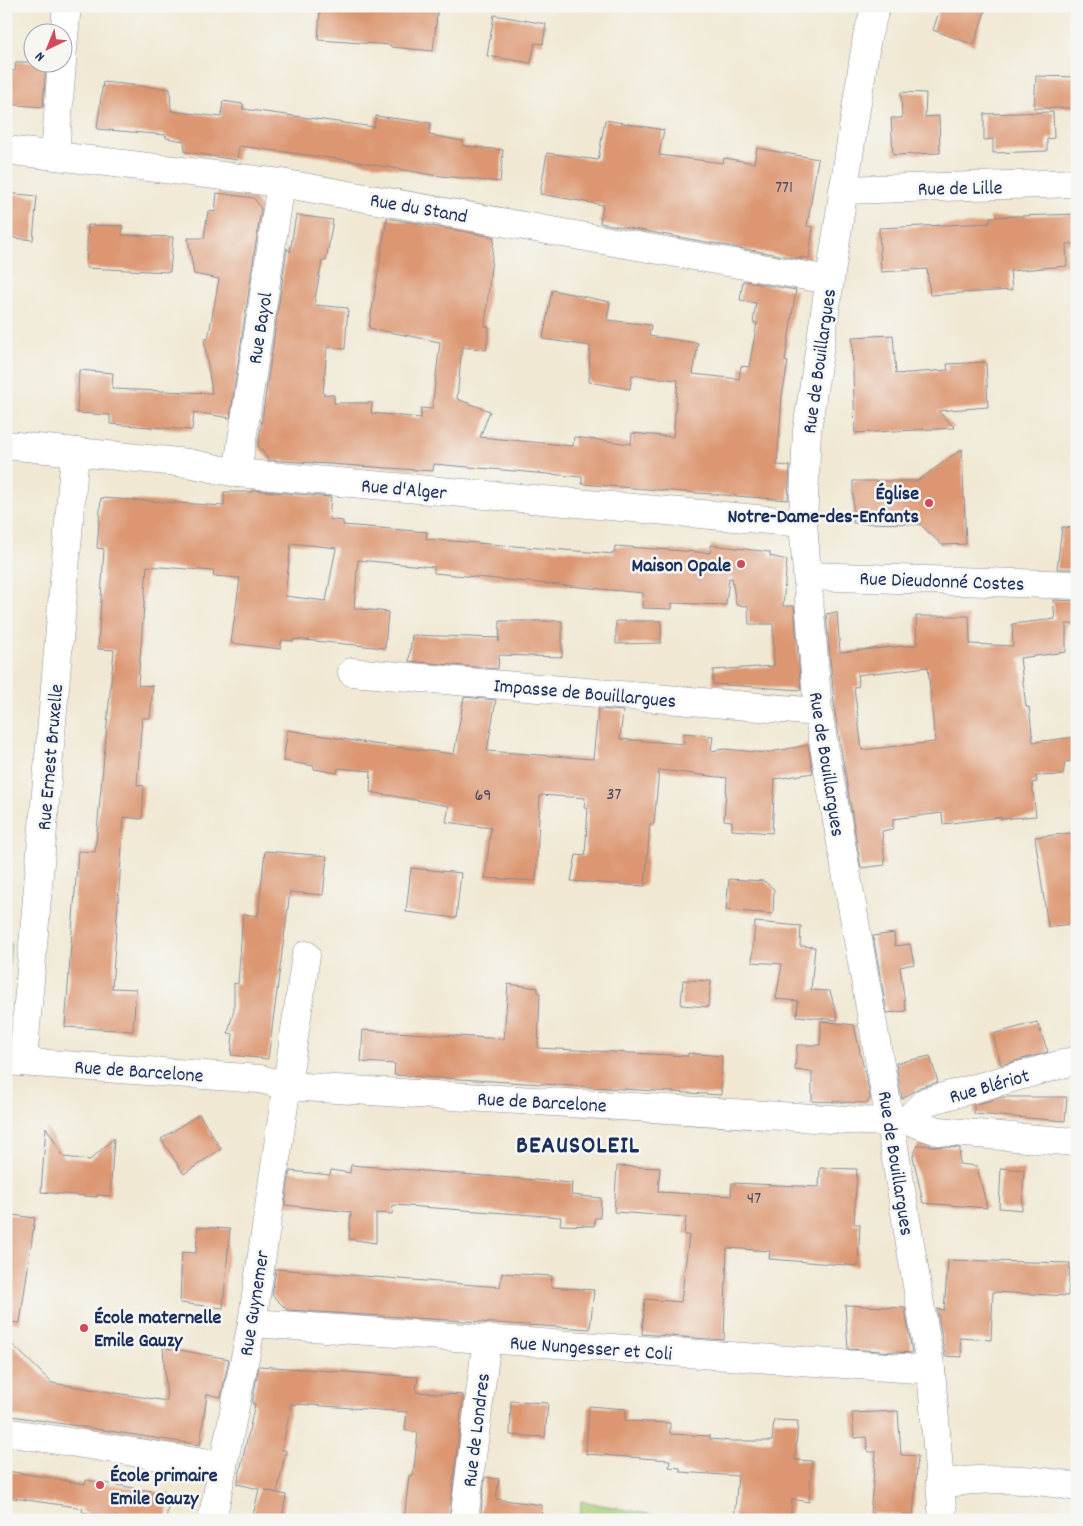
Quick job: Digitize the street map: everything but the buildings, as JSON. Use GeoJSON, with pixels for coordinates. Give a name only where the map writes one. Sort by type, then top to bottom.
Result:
{"type":"FeatureCollection","features":[{"type":"Feature","properties":{"kind":"street"},"geometry":{"type":"LineString","coordinates":[[65,22],[67,6]]}},
{"type":"Feature","properties":{"kind":"street","name":"Rue de Bouillargues"},"geometry":{"type":"LineString","coordinates":[[876,6],[867,37],[807,430],[804,522],[818,712],[898,1121],[931,1370],[943,1520]]}},
{"type":"Feature","properties":{"kind":"street"},"geometry":{"type":"LineString","coordinates":[[55,155],[61,72]]}},
{"type":"Feature","properties":{"kind":"street","name":"Rue du Stand"},"geometry":{"type":"LineString","coordinates":[[6,150],[281,183],[829,280]]}},
{"type":"Feature","properties":{"kind":"street","name":"Rue Bayol"},"geometry":{"type":"LineString","coordinates":[[237,473],[281,183]]}},
{"type":"Feature","properties":{"kind":"street","name":"Rue de Lille"},"geometry":{"type":"LineString","coordinates":[[843,190],[1077,183]]}},
{"type":"Feature","properties":{"kind":"street","name":"Rue d'Alger"},"geometry":{"type":"LineString","coordinates":[[6,445],[188,463],[237,473],[804,522]]}},
{"type":"Feature","properties":{"kind":"street","name":"Rue Ernest Bruxelle"},"geometry":{"type":"LineString","coordinates":[[14,1061],[76,452]]}},
{"type":"Feature","properties":{"kind":"street","name":"Rue Dieudonné Costes"},"geometry":{"type":"LineString","coordinates":[[808,576],[1077,585]]}},
{"type":"Feature","properties":{"kind":"street","name":"Impasse de Bouillargues"},"geometry":{"type":"LineString","coordinates":[[352,672],[818,712]]}},
{"type":"Feature","properties":{"kind":"street","name":"Rue Guynemer"},"geometry":{"type":"LineString","coordinates":[[212,1520],[252,1323],[306,955]]}},
{"type":"Feature","properties":{"kind":"street","name":"Rue Blériot"},"geometry":{"type":"LineString","coordinates":[[898,1121],[925,1102],[1077,1060]]}},
{"type":"Feature","properties":{"kind":"street","name":"Rue de Barcelone"},"geometry":{"type":"LineString","coordinates":[[14,1061],[260,1079],[287,1086],[898,1121],[938,1131],[1077,1142]]}},
{"type":"Feature","properties":{"kind":"street","name":"Rue Nungesser et Coli"},"geometry":{"type":"LineString","coordinates":[[252,1323],[931,1370]]}},
{"type":"Feature","properties":{"kind":"street","name":"Rue de Londres"},"geometry":{"type":"LineString","coordinates":[[464,1520],[486,1339]]}},
{"type":"Feature","properties":{"kind":"street"},"geometry":{"type":"LineString","coordinates":[[6,1432],[223,1466]]}},
{"type":"Feature","properties":{"kind":"street"},"geometry":{"type":"LineString","coordinates":[[941,1484],[1000,1479],[1051,1482],[1077,1487]]}},
{"type":"Feature","properties":{"kind":"green space"},"geometry":{"type":"Polygon","coordinates":[[[6,943],[11,943],[6,996],[6,943]]]}},
{"type":"Feature","properties":{"kind":"green space"},"geometry":{"type":"Polygon","coordinates":[[[581,1501],[679,1520],[580,1520],[581,1501]]]}},
{"type":"Feature","properties":{"kind":"place","name":"Église Notre-Dame-des-Enfants"},"geometry":{"type":"Point","coordinates":[929,503]}},
{"type":"Feature","properties":{"kind":"place","name":"Maison Opale"},"geometry":{"type":"Point","coordinates":[741,564]}},
{"type":"Feature","properties":{"kind":"place","name":"École maternelle Emile Gauzy"},"geometry":{"type":"Point","coordinates":[84,1328]}},
{"type":"Feature","properties":{"kind":"place","name":"École primaire Emile Gauzy"},"geometry":{"type":"Point","coordinates":[100,1485]}},
{"type":"Feature","properties":{"kind":"district","name":"BEAUSOLEIL"},"geometry":{"type":"Point","coordinates":[578,1143]}}]}
